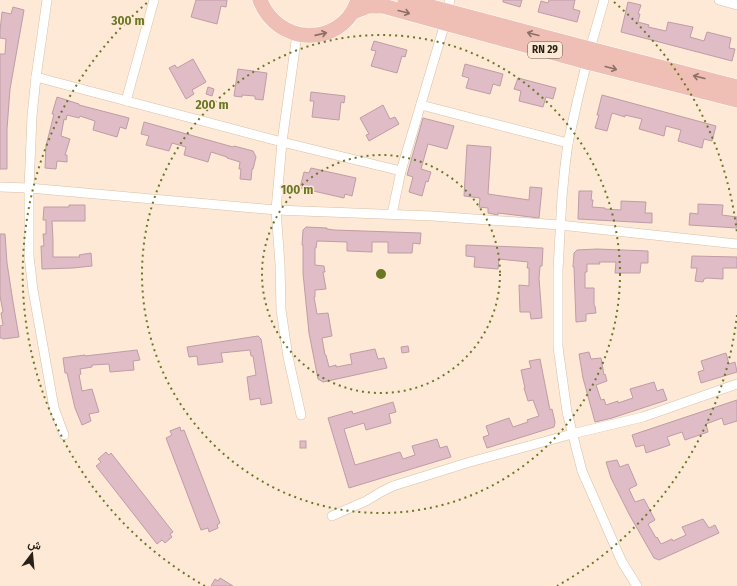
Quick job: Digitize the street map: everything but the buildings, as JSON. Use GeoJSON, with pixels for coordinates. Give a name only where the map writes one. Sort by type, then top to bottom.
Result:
{"type":"FeatureCollection","features":[{"type":"Feature","properties":{"kind":"main road"},"geometry":{"type":"LineString","coordinates":[[260,0],[272,20],[284,29],[304,35],[318,35],[332,30],[344,22],[356,6]]}},
{"type":"Feature","properties":{"kind":"main road","name":"RN 29"},"geometry":{"type":"LineString","coordinates":[[405,0],[447,11],[737,100]]}},
{"type":"Feature","properties":{"kind":"main road","name":"RN 29"},"geometry":{"type":"LineString","coordinates":[[356,6],[383,6],[447,11]]}},
{"type":"Feature","properties":{"kind":"main road","name":"RN 29"},"geometry":{"type":"LineString","coordinates":[[588,55],[737,86]]}},
{"type":"Feature","properties":{"kind":"street"},"geometry":{"type":"LineString","coordinates":[[47,0],[32,116],[29,188],[29,256],[33,290],[54,408],[64,435]]}},
{"type":"Feature","properties":{"kind":"street"},"geometry":{"type":"LineString","coordinates":[[126,101],[154,0]]}},
{"type":"Feature","properties":{"kind":"street"},"geometry":{"type":"LineString","coordinates":[[604,0],[588,55],[568,143],[560,225],[558,270],[558,347],[567,412],[582,471],[622,562],[637,586]]}},
{"type":"Feature","properties":{"kind":"street"},"geometry":{"type":"LineString","coordinates":[[719,0],[737,5]]}},
{"type":"Feature","properties":{"kind":"street"},"geometry":{"type":"LineString","coordinates":[[392,214],[401,171],[447,11]]}},
{"type":"Feature","properties":{"kind":"street"},"geometry":{"type":"LineString","coordinates":[[297,34],[282,142],[276,210],[280,264],[281,310],[288,357],[301,415]]}},
{"type":"Feature","properties":{"kind":"street"},"geometry":{"type":"LineString","coordinates":[[36,77],[282,142],[401,171]]}},
{"type":"Feature","properties":{"kind":"street"},"geometry":{"type":"LineString","coordinates":[[420,105],[568,143]]}},
{"type":"Feature","properties":{"kind":"street"},"geometry":{"type":"LineString","coordinates":[[0,187],[29,188],[276,210],[432,216],[560,225],[737,244]]}},
{"type":"Feature","properties":{"kind":"street"},"geometry":{"type":"LineString","coordinates":[[332,516],[366,501],[393,486],[470,462],[572,434],[643,417],[737,384]]}}]}
